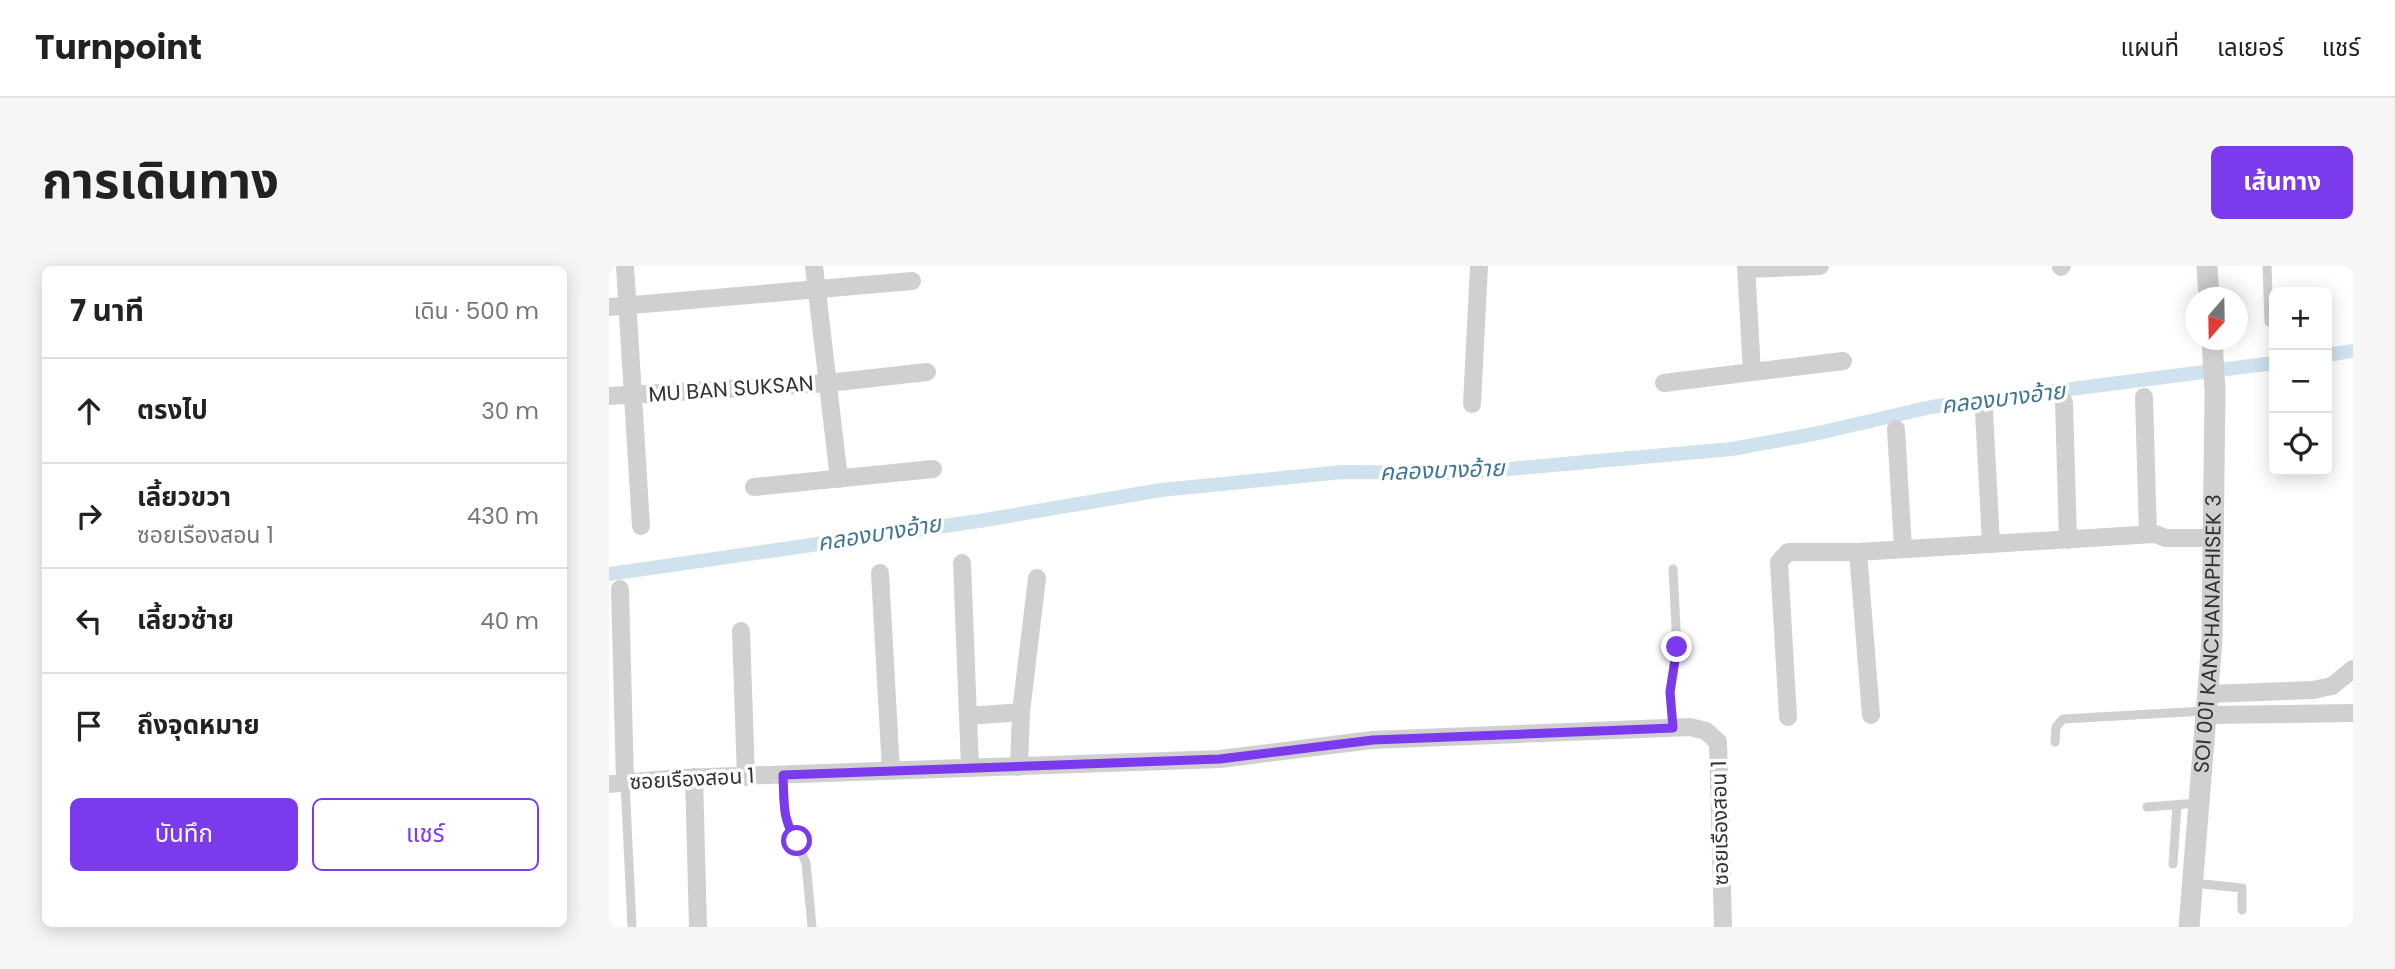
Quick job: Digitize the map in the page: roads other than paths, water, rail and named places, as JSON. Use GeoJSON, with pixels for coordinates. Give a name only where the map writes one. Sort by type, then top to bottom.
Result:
{"type":"FeatureCollection","features":[{"type":"Feature","properties":{"kind":"street","name":"MU BAN SUKSAN"},"geometry":{"type":"LineString","coordinates":[[625,266],[641,526]]}},
{"type":"Feature","properties":{"kind":"street","name":"MU BAN SUKSAN"},"geometry":{"type":"LineString","coordinates":[[814,266],[839,479]]}},
{"type":"Feature","properties":{"kind":"street"},"geometry":{"type":"LineString","coordinates":[[1472,404],[1479,266]]}},
{"type":"Feature","properties":{"kind":"street"},"geometry":{"type":"LineString","coordinates":[[1752,372],[1746,267],[1820,266]]}},
{"type":"Feature","properties":{"kind":"street"},"geometry":{"type":"LineString","coordinates":[[2207,266],[2208,287]]}},
{"type":"Feature","properties":{"kind":"street"},"geometry":{"type":"LineString","coordinates":[[609,307],[912,281]]}},
{"type":"Feature","properties":{"kind":"street","name":"SOI 001 KANCHANAPHISEK 3"},"geometry":{"type":"LineString","coordinates":[[2189,927],[2208,707],[2215,391],[2212,350]]}},
{"type":"Feature","properties":{"kind":"street"},"geometry":{"type":"LineString","coordinates":[[1664,383],[1843,360]]}},
{"type":"Feature","properties":{"kind":"street","name":"MU BAN SUKSAN"},"geometry":{"type":"LineString","coordinates":[[609,396],[828,383],[927,372]]}},
{"type":"Feature","properties":{"kind":"street"},"geometry":{"type":"LineString","coordinates":[[2144,397],[2152,534]]}},
{"type":"Feature","properties":{"kind":"street"},"geometry":{"type":"LineString","coordinates":[[2064,402],[2068,540]]}},
{"type":"Feature","properties":{"kind":"street"},"geometry":{"type":"LineString","coordinates":[[1984,411],[1991,543]]}},
{"type":"Feature","properties":{"kind":"street"},"geometry":{"type":"LineString","coordinates":[[1896,429],[1903,548]]}},
{"type":"Feature","properties":{"kind":"street"},"geometry":{"type":"LineString","coordinates":[[754,487],[933,469]]}},
{"type":"Feature","properties":{"kind":"street"},"geometry":{"type":"LineString","coordinates":[[1788,717],[1781,559],[1788,552],[1858,552],[2152,534],[2166,538],[2212,532]]}},
{"type":"Feature","properties":{"kind":"street"},"geometry":{"type":"LineString","coordinates":[[1858,552],[1871,715]]}},
{"type":"Feature","properties":{"kind":"street"},"geometry":{"type":"LineString","coordinates":[[962,563],[970,768]]}},
{"type":"Feature","properties":{"kind":"street"},"geometry":{"type":"LineString","coordinates":[[880,573],[891,771]]}},
{"type":"Feature","properties":{"kind":"street"},"geometry":{"type":"LineString","coordinates":[[1019,767],[1021,712],[1037,578]]}},
{"type":"Feature","properties":{"kind":"street"},"geometry":{"type":"LineString","coordinates":[[617,783],[620,589]]}},
{"type":"Feature","properties":{"kind":"street"},"geometry":{"type":"LineString","coordinates":[[741,631],[746,776]]}},
{"type":"Feature","properties":{"kind":"street"},"geometry":{"type":"LineString","coordinates":[[2208,707],[2332,686],[2353,668]]}},
{"type":"Feature","properties":{"kind":"street"},"geometry":{"type":"LineString","coordinates":[[2208,707],[2353,713]]}},
{"type":"Feature","properties":{"kind":"street"},"geometry":{"type":"LineString","coordinates":[[968,716],[1021,712]]}},
{"type":"Feature","properties":{"kind":"street","name":"ซอยเรืองสอน 1"},"geometry":{"type":"LineString","coordinates":[[617,783],[694,777],[1220,759],[1373,740],[1673,728],[1706,731],[1718,742],[1723,927]]}},
{"type":"Feature","properties":{"kind":"street"},"geometry":{"type":"LineString","coordinates":[[694,777],[698,927]]}},
{"type":"Feature","properties":{"kind":"lane"},"geometry":{"type":"LineString","coordinates":[[2267,266],[2269,322]]}},
{"type":"Feature","properties":{"kind":"lane"},"geometry":{"type":"LineString","coordinates":[[1673,569],[1677,647],[1670,692],[1673,728]]}},
{"type":"Feature","properties":{"kind":"lane"},"geometry":{"type":"LineString","coordinates":[[2055,742],[2056,727],[2063,719],[2208,707]]}},
{"type":"Feature","properties":{"kind":"lane"},"geometry":{"type":"LineString","coordinates":[[783,775],[785,815],[806,863],[812,927]]}},
{"type":"Feature","properties":{"kind":"lane"},"geometry":{"type":"LineString","coordinates":[[617,783],[632,927]]}},
{"type":"Feature","properties":{"kind":"lane"},"geometry":{"type":"LineString","coordinates":[[2147,807],[2200,803]]}},
{"type":"Feature","properties":{"kind":"lane"},"geometry":{"type":"LineString","coordinates":[[2173,864],[2177,805]]}},
{"type":"Feature","properties":{"kind":"lane"},"geometry":{"type":"LineString","coordinates":[[2193,883],[2242,888],[2242,910]]}},
{"type":"Feature","properties":{"kind":"waterway","name":"คลองบางอ้าย"},"geometry":{"type":"LineString","coordinates":[[2332,354],[2353,351]]}},
{"type":"Feature","properties":{"kind":"waterway","name":"คลองบางอ้าย"},"geometry":{"type":"LineString","coordinates":[[609,574],[979,521],[1161,490],[1342,472],[1464,473],[1732,449],[1814,434],[1931,407],[2269,364]]}}]}
